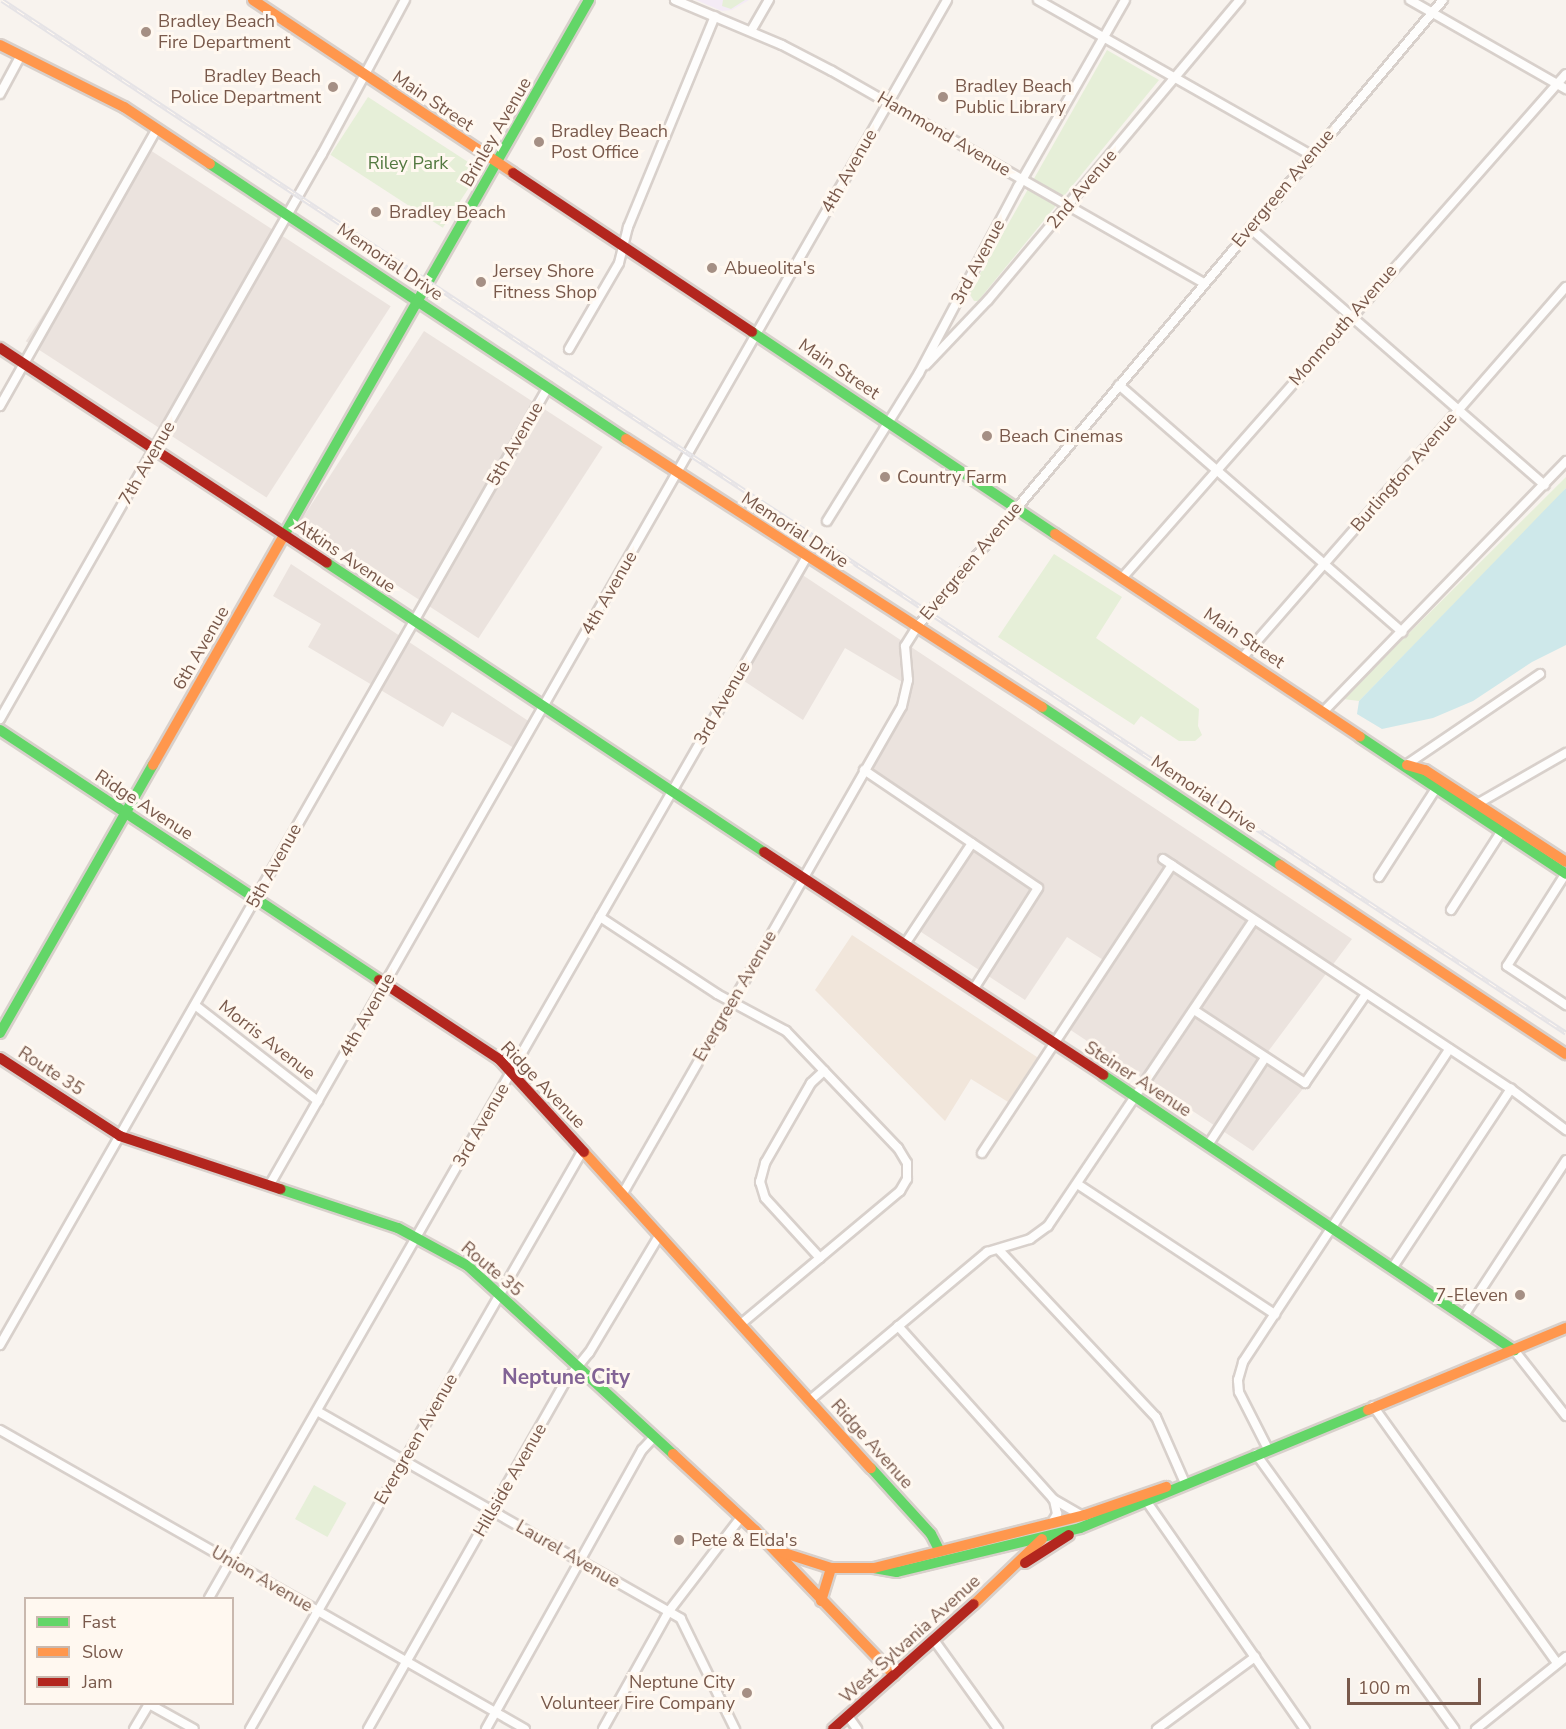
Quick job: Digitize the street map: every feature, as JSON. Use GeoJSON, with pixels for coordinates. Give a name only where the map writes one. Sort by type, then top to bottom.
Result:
{"type":"FeatureCollection","features":[{"type":"Feature","properties":{"kind":"street","name":"Main Street"},"geometry":{"type":"LineString","coordinates":[[253,0],[1439,785],[1501,832],[1566,873]]}},
{"type":"Feature","properties":{"kind":"street","name":"7th Avenue"},"geometry":{"type":"LineString","coordinates":[[0,719],[290,211],[405,0]]}},
{"type":"Feature","properties":{"kind":"street","name":"Brinley Avenue"},"geometry":{"type":"LineString","coordinates":[[430,279],[590,0]]}},
{"type":"Feature","properties":{"kind":"street","name":"Hammond Avenue"},"geometry":{"type":"LineString","coordinates":[[675,0],[751,31],[888,103],[1204,283]]}},
{"type":"Feature","properties":{"kind":"street"},"geometry":{"type":"LineString","coordinates":[[751,31],[769,0]]}},
{"type":"Feature","properties":{"kind":"street","name":"4th Avenue"},"geometry":{"type":"LineString","coordinates":[[269,1186],[947,0]]}},
{"type":"Feature","properties":{"kind":"street"},"geometry":{"type":"LineString","coordinates":[[1038,0],[1311,155]]}},
{"type":"Feature","properties":{"kind":"street","name":"3rd Avenue"},"geometry":{"type":"LineString","coordinates":[[826,521],[886,420],[919,372],[1023,179],[1125,0]]}},
{"type":"Feature","properties":{"kind":"street","name":"2nd Avenue"},"geometry":{"type":"LineString","coordinates":[[919,372],[988,300],[1240,0]]}},
{"type":"Feature","properties":{"kind":"street"},"geometry":{"type":"LineString","coordinates":[[1410,0],[1566,89]]}},
{"type":"Feature","properties":{"kind":"street","name":"Evergreen Avenue"},"geometry":{"type":"LineString","coordinates":[[622,1195],[906,695],[905,646],[917,627],[1443,0]]}},
{"type":"Feature","properties":{"kind":"street"},"geometry":{"type":"LineString","coordinates":[[568,349],[619,263],[623,246],[715,16]]}},
{"type":"Feature","properties":{"kind":"street","name":"Memorial Drive"},"geometry":{"type":"LineString","coordinates":[[0,45],[95,91],[290,211],[418,301],[806,558],[917,627],[1566,1054]]}},
{"type":"Feature","properties":{"kind":"street"},"geometry":{"type":"LineString","coordinates":[[0,94],[21,55]]}},
{"type":"Feature","properties":{"kind":"street","name":"Monmouth Avenue"},"geometry":{"type":"LineString","coordinates":[[1123,577],[1566,74]]}},
{"type":"Feature","properties":{"kind":"street"},"geometry":{"type":"LineString","coordinates":[[0,406],[157,129]]}},
{"type":"Feature","properties":{"kind":"street"},"geometry":{"type":"LineString","coordinates":[[1250,228],[1545,485]]}},
{"type":"Feature","properties":{"kind":"street","name":"6th Avenue"},"geometry":{"type":"LineString","coordinates":[[0,1033],[430,279]]}},
{"type":"Feature","properties":{"kind":"street","name":"Burlington Avenue"},"geometry":{"type":"LineString","coordinates":[[1243,657],[1566,287]]}},
{"type":"Feature","properties":{"kind":"street","name":"Atkins Avenue"},"geometry":{"type":"LineString","coordinates":[[0,348],[672,791]]}},
{"type":"Feature","properties":{"kind":"street"},"geometry":{"type":"LineString","coordinates":[[1119,385],[1402,632]]}},
{"type":"Feature","properties":{"kind":"street","name":"5th Avenue"},"geometry":{"type":"LineString","coordinates":[[0,1345],[548,387]]}},
{"type":"Feature","properties":{"kind":"street"},"geometry":{"type":"LineString","coordinates":[[1324,711],[1545,485],[1566,460]]}},
{"type":"Feature","properties":{"kind":"street","name":"3rd Avenue"},"geometry":{"type":"LineString","coordinates":[[210,1597],[806,558]]}},
{"type":"Feature","properties":{"kind":"street"},"geometry":{"type":"LineString","coordinates":[[1407,765],[1540,674]]}},
{"type":"Feature","properties":{"kind":"street","name":"Ridge Avenue"},"geometry":{"type":"LineString","coordinates":[[0,730],[499,1059],[931,1534],[939,1550]]}},
{"type":"Feature","properties":{"kind":"street"},"geometry":{"type":"LineString","coordinates":[[1477,804],[1566,753]]}},
{"type":"Feature","properties":{"kind":"street"},"geometry":{"type":"LineString","coordinates":[[864,770],[1038,888],[973,990]]}},
{"type":"Feature","properties":{"kind":"street","name":"Main Street"},"geometry":{"type":"LineString","coordinates":[[1439,785],[1477,804],[1566,862]]}},
{"type":"Feature","properties":{"kind":"street"},"geometry":{"type":"LineString","coordinates":[[1379,877],[1439,785]]}},
{"type":"Feature","properties":{"kind":"street","name":"Steiner Avenue"},"geometry":{"type":"LineString","coordinates":[[672,791],[1465,1314],[1514,1350],[1566,1416]]}},
{"type":"Feature","properties":{"kind":"street"},"geometry":{"type":"LineString","coordinates":[[1451,910],[1501,832]]}},
{"type":"Feature","properties":{"kind":"street"},"geometry":{"type":"LineString","coordinates":[[905,945],[972,843]]}},
{"type":"Feature","properties":{"kind":"street"},"geometry":{"type":"LineString","coordinates":[[1163,859],[1511,1089],[1566,1130]]}},
{"type":"Feature","properties":{"kind":"street"},"geometry":{"type":"LineString","coordinates":[[982,1153],[1172,865]]}},
{"type":"Feature","properties":{"kind":"street"},"geometry":{"type":"LineString","coordinates":[[1566,873],[1507,966],[1566,1005]]}},
{"type":"Feature","properties":{"kind":"street"},"geometry":{"type":"LineString","coordinates":[[600,917],[732,1001],[786,1031],[898,1148],[908,1171],[900,1191],[741,1324]]}},
{"type":"Feature","properties":{"kind":"street"},"geometry":{"type":"LineString","coordinates":[[810,1400],[975,1262],[1040,1233],[1079,1185],[1254,920]]}},
{"type":"Feature","properties":{"kind":"street"},"geometry":{"type":"LineString","coordinates":[[1194,1010],[1305,1083],[1366,994]]}},
{"type":"Feature","properties":{"kind":"street","name":"Morris Avenue"},"geometry":{"type":"LineString","coordinates":[[195,1005],[318,1101]]}},
{"type":"Feature","properties":{"kind":"street"},"geometry":{"type":"LineString","coordinates":[[1268,1449],[1245,1408],[1238,1380],[1243,1362],[1449,1048]]}},
{"type":"Feature","properties":{"kind":"street","name":"Route 35"},"geometry":{"type":"LineString","coordinates":[[0,1058],[120,1136],[417,1237],[468,1266],[774,1549],[831,1568],[874,1568]]}},
{"type":"Feature","properties":{"kind":"street"},"geometry":{"type":"LineString","coordinates":[[1208,1145],[1265,1058]]}},
{"type":"Feature","properties":{"kind":"street"},"geometry":{"type":"LineString","coordinates":[[820,1258],[765,1198],[760,1182],[765,1163],[811,1083],[824,1071]]}},
{"type":"Feature","properties":{"kind":"street"},"geometry":{"type":"LineString","coordinates":[[1393,1267],[1511,1089]]}},
{"type":"Feature","properties":{"kind":"street","name":"Evergreen Avenue"},"geometry":{"type":"LineString","coordinates":[[250,1729],[498,1294],[583,1150]]}},
{"type":"Feature","properties":{"kind":"street"},"geometry":{"type":"LineString","coordinates":[[1465,1314],[1566,1160]]}},
{"type":"Feature","properties":{"kind":"street"},"geometry":{"type":"LineString","coordinates":[[1079,1185],[1275,1314]]}},
{"type":"Feature","properties":{"kind":"street","name":"Hillside Avenue"},"geometry":{"type":"LineString","coordinates":[[368,1729],[577,1368],[659,1236]]}},
{"type":"Feature","properties":{"kind":"street"},"geometry":{"type":"LineString","coordinates":[[999,1250],[1156,1417],[1185,1483]]}},
{"type":"Feature","properties":{"kind":"street"},"geometry":{"type":"LineString","coordinates":[[898,1326],[1053,1499],[1072,1512],[1085,1515]]}},
{"type":"Feature","properties":{"kind":"street"},"geometry":{"type":"LineString","coordinates":[[874,1568],[897,1572],[1080,1528],[1566,1328]]}},
{"type":"Feature","properties":{"kind":"street"},"geometry":{"type":"LineString","coordinates":[[1373,1406],[1557,1664]]}},
{"type":"Feature","properties":{"kind":"street","name":"Laurel Avenue"},"geometry":{"type":"LineString","coordinates":[[317,1411],[681,1619],[735,1729]]}},
{"type":"Feature","properties":{"kind":"street","name":"Union Avenue"},"geometry":{"type":"LineString","coordinates":[[0,1430],[525,1729]]}},
{"type":"Feature","properties":{"kind":"street"},"geometry":{"type":"LineString","coordinates":[[486,1729],[642,1450],[653,1438]]}},
{"type":"Feature","properties":{"kind":"street"},"geometry":{"type":"LineString","coordinates":[[1256,1454],[1454,1729]]}},
{"type":"Feature","properties":{"kind":"street"},"geometry":{"type":"LineString","coordinates":[[874,1568],[1085,1515],[1144,1492],[1185,1483]]}},
{"type":"Feature","properties":{"kind":"street"},"geometry":{"type":"LineString","coordinates":[[1051,1524],[1057,1514],[1053,1499]]}},
{"type":"Feature","properties":{"kind":"street"},"geometry":{"type":"LineString","coordinates":[[1147,1502],[1157,1520],[1305,1729]]}},
{"type":"Feature","properties":{"kind":"street","name":"West Sylvania Avenue"},"geometry":{"type":"LineString","coordinates":[[833,1729],[1009,1574],[1043,1538],[1085,1515]]}},
{"type":"Feature","properties":{"kind":"street"},"geometry":{"type":"LineString","coordinates":[[603,1729],[669,1611],[741,1517]]}},
{"type":"Feature","properties":{"kind":"street","name":"West Sylvania Avenue"},"geometry":{"type":"LineString","coordinates":[[1009,1574],[1080,1528]]}},
{"type":"Feature","properties":{"kind":"street"},"geometry":{"type":"LineString","coordinates":[[774,1549],[821,1601],[894,1675]]}},
{"type":"Feature","properties":{"kind":"street"},"geometry":{"type":"LineString","coordinates":[[821,1601],[831,1568]]}},
{"type":"Feature","properties":{"kind":"street"},"geometry":{"type":"LineString","coordinates":[[934,1640],[998,1729]]}},
{"type":"Feature","properties":{"kind":"street"},"geometry":{"type":"LineString","coordinates":[[1476,1729],[1566,1656]]}},
{"type":"Feature","properties":{"kind":"street"},"geometry":{"type":"LineString","coordinates":[[1156,1729],[1255,1657]]}},
{"type":"Feature","properties":{"kind":"street"},"geometry":{"type":"LineString","coordinates":[[134,1729],[148,1705]]}},
{"type":"Feature","properties":{"kind":"street"},"geometry":{"type":"LineString","coordinates":[[151,1705],[194,1729]]}},
{"type":"Feature","properties":{"kind":"street"},"geometry":{"type":"LineString","coordinates":[[848,1716],[857,1729]]}},
{"type":"Feature","properties":{"kind":"shaded area"},"geometry":{"type":"Polygon","coordinates":[[[696,0],[749,0],[732,10],[722,11],[696,0]]]}},
{"type":"Feature","properties":{"kind":"shaded area"},"geometry":{"type":"Polygon","coordinates":[[[150,150],[391,306],[267,498],[26,341],[150,150]]]}},
{"type":"Feature","properties":{"kind":"shaded area"},"geometry":{"type":"Polygon","coordinates":[[[424,331],[603,447],[478,638],[300,522],[424,331]]]}},
{"type":"Feature","properties":{"kind":"shaded area"},"geometry":{"type":"Polygon","coordinates":[[[291,564],[536,726],[521,752],[452,712],[443,727],[308,647],[321,624],[273,596],[291,564]]]}},
{"type":"Feature","properties":{"kind":"shaded area"},"geometry":{"type":"Polygon","coordinates":[[[801,574],[1352,939],[1264,1057],[1306,1085],[1253,1151],[1066,1027],[1108,963],[1067,937],[1025,1000],[915,928],[977,840],[871,768],[909,686],[845,648],[803,720],[741,679],[801,574]]]}},
{"type":"Feature","properties":{"kind":"shaded area"},"geometry":{"type":"Polygon","coordinates":[[[852,935],[1043,1061],[1013,1105],[971,1079],[945,1121],[815,990],[852,935]]]}},
{"type":"Feature","properties":{"kind":"green space"},"geometry":{"type":"Polygon","coordinates":[[[723,0],[745,0],[731,9],[722,6],[723,0]]]}},
{"type":"Feature","properties":{"kind":"green space"},"geometry":{"type":"Polygon","coordinates":[[[1107,50],[1159,80],[978,301],[974,301],[969,293],[1107,50]]]}},
{"type":"Feature","properties":{"kind":"green space","name":"Riley Park"},"geometry":{"type":"Polygon","coordinates":[[[368,97],[480,170],[443,228],[330,155],[368,97]]]}},
{"type":"Feature","properties":{"kind":"green space"},"geometry":{"type":"Polygon","coordinates":[[[1566,477],[1566,488],[1551,505],[1359,701],[1343,699],[1566,477]]]}},
{"type":"Feature","properties":{"kind":"green space"},"geometry":{"type":"Polygon","coordinates":[[[1054,554],[1122,597],[1096,638],[1199,709],[1198,726],[1202,735],[1195,741],[1179,741],[1141,716],[1134,725],[998,637],[1054,554]]]}},
{"type":"Feature","properties":{"kind":"green space"},"geometry":{"type":"Polygon","coordinates":[[[314,1485],[346,1503],[327,1537],[295,1519],[314,1485]]]}},
{"type":"Feature","properties":{"kind":"water"},"geometry":{"type":"Polygon","coordinates":[[[1566,488],[1566,645],[1532,662],[1473,701],[1433,718],[1382,729],[1357,714],[1359,701],[1566,488]]]}},
{"type":"Feature","properties":{"kind":"railway"},"geometry":{"type":"LineString","coordinates":[[2,0],[1566,1033]]}},
{"type":"Feature","properties":{"kind":"traffic: fast"},"geometry":{"type":"LineString","coordinates":[[283,537],[589,0]]}},
{"type":"Feature","properties":{"kind":"traffic: fast"},"geometry":{"type":"LineString","coordinates":[[210,164],[626,439]]}},
{"type":"Feature","properties":{"kind":"traffic: fast"},"geometry":{"type":"LineString","coordinates":[[752,332],[1055,534]]}},
{"type":"Feature","properties":{"kind":"traffic: fast"},"geometry":{"type":"LineString","coordinates":[[327,563],[764,852]]}},
{"type":"Feature","properties":{"kind":"traffic: fast"},"geometry":{"type":"LineString","coordinates":[[1042,707],[1280,865]]}},
{"type":"Feature","properties":{"kind":"traffic: fast"},"geometry":{"type":"LineString","coordinates":[[0,730],[379,980]]}},
{"type":"Feature","properties":{"kind":"traffic: fast"},"geometry":{"type":"LineString","coordinates":[[1360,737],[1566,874]]}},
{"type":"Feature","properties":{"kind":"traffic: fast"},"geometry":{"type":"LineString","coordinates":[[0,1033],[153,765]]}},
{"type":"Feature","properties":{"kind":"traffic: fast"},"geometry":{"type":"LineString","coordinates":[[1103,1075],[1514,1350]]}},
{"type":"Feature","properties":{"kind":"traffic: fast"},"geometry":{"type":"LineString","coordinates":[[280,1189],[398,1228],[468,1266],[673,1454]]}},
{"type":"Feature","properties":{"kind":"traffic: fast"},"geometry":{"type":"LineString","coordinates":[[874,1568],[897,1572],[1080,1528],[1368,1410]]}},
{"type":"Feature","properties":{"kind":"traffic: fast"},"geometry":{"type":"LineString","coordinates":[[871,1468],[931,1534],[939,1550]]}},
{"type":"Feature","properties":{"kind":"traffic: slow"},"geometry":{"type":"LineString","coordinates":[[253,0],[513,173]]}},
{"type":"Feature","properties":{"kind":"traffic: slow"},"geometry":{"type":"LineString","coordinates":[[0,45],[124,107],[210,164]]}},
{"type":"Feature","properties":{"kind":"traffic: slow"},"geometry":{"type":"LineString","coordinates":[[626,439],[1042,707]]}},
{"type":"Feature","properties":{"kind":"traffic: slow"},"geometry":{"type":"LineString","coordinates":[[1055,534],[1360,737]]}},
{"type":"Feature","properties":{"kind":"traffic: slow"},"geometry":{"type":"LineString","coordinates":[[153,765],[283,537]]}},
{"type":"Feature","properties":{"kind":"traffic: slow"},"geometry":{"type":"LineString","coordinates":[[1407,765],[1425,770],[1566,862]]}},
{"type":"Feature","properties":{"kind":"traffic: slow"},"geometry":{"type":"LineString","coordinates":[[1280,865],[1566,1054]]}},
{"type":"Feature","properties":{"kind":"traffic: slow"},"geometry":{"type":"LineString","coordinates":[[584,1152],[871,1468]]}},
{"type":"Feature","properties":{"kind":"traffic: slow"},"geometry":{"type":"LineString","coordinates":[[1368,1410],[1566,1328]]}},
{"type":"Feature","properties":{"kind":"traffic: slow"},"geometry":{"type":"LineString","coordinates":[[673,1454],[755,1530],[894,1675]]}},
{"type":"Feature","properties":{"kind":"traffic: slow"},"geometry":{"type":"LineString","coordinates":[[775,1550],[831,1568],[874,1568],[1085,1515],[1166,1487]]}},
{"type":"Feature","properties":{"kind":"traffic: slow"},"geometry":{"type":"LineString","coordinates":[[974,1604],[1042,1539]]}},
{"type":"Feature","properties":{"kind":"traffic: slow"},"geometry":{"type":"LineString","coordinates":[[821,1601],[831,1568]]}},
{"type":"Feature","properties":{"kind":"traffic: jam"},"geometry":{"type":"LineString","coordinates":[[513,173],[752,332]]}},
{"type":"Feature","properties":{"kind":"traffic: jam"},"geometry":{"type":"LineString","coordinates":[[0,348],[327,563]]}},
{"type":"Feature","properties":{"kind":"traffic: jam"},"geometry":{"type":"LineString","coordinates":[[764,852],[1103,1075]]}},
{"type":"Feature","properties":{"kind":"traffic: jam"},"geometry":{"type":"LineString","coordinates":[[379,980],[499,1059],[584,1152]]}},
{"type":"Feature","properties":{"kind":"traffic: jam"},"geometry":{"type":"LineString","coordinates":[[0,1058],[120,1136],[280,1189]]}},
{"type":"Feature","properties":{"kind":"traffic: jam"},"geometry":{"type":"LineString","coordinates":[[1025,1563],[1069,1535]]}},
{"type":"Feature","properties":{"kind":"traffic: jam"},"geometry":{"type":"LineString","coordinates":[[833,1729],[974,1604]]}},
{"type":"Feature","properties":{"kind":"place","name":"Bradley Beach Fire Department"},"geometry":{"type":"Point","coordinates":[146,32]}},
{"type":"Feature","properties":{"kind":"place","name":"Bradley Beach Police Department"},"geometry":{"type":"Point","coordinates":[333,87]}},
{"type":"Feature","properties":{"kind":"place","name":"Bradley Beach Public Library"},"geometry":{"type":"Point","coordinates":[943,97]}},
{"type":"Feature","properties":{"kind":"place","name":"Bradley Beach Post Office"},"geometry":{"type":"Point","coordinates":[539,142]}},
{"type":"Feature","properties":{"kind":"place","name":"Bradley Beach"},"geometry":{"type":"Point","coordinates":[376,212]}},
{"type":"Feature","properties":{"kind":"place","name":"Abueolita's"},"geometry":{"type":"Point","coordinates":[712,268]}},
{"type":"Feature","properties":{"kind":"place","name":"Jersey Shore Fitness Shop"},"geometry":{"type":"Point","coordinates":[481,282]}},
{"type":"Feature","properties":{"kind":"place","name":"Beach Cinemas"},"geometry":{"type":"Point","coordinates":[987,436]}},
{"type":"Feature","properties":{"kind":"place","name":"Country Farm"},"geometry":{"type":"Point","coordinates":[885,477]}},
{"type":"Feature","properties":{"kind":"place","name":"7-Eleven"},"geometry":{"type":"Point","coordinates":[1520,1295]}},
{"type":"Feature","properties":{"kind":"place","name":"Pete & Elda's"},"geometry":{"type":"Point","coordinates":[679,1540]}},
{"type":"Feature","properties":{"kind":"place","name":"Neptune City Volunteer Fire Company"},"geometry":{"type":"Point","coordinates":[747,1693]}},
{"type":"Feature","properties":{"kind":"district","name":"Neptune City"},"geometry":{"type":"Point","coordinates":[566,1377]}}]}
